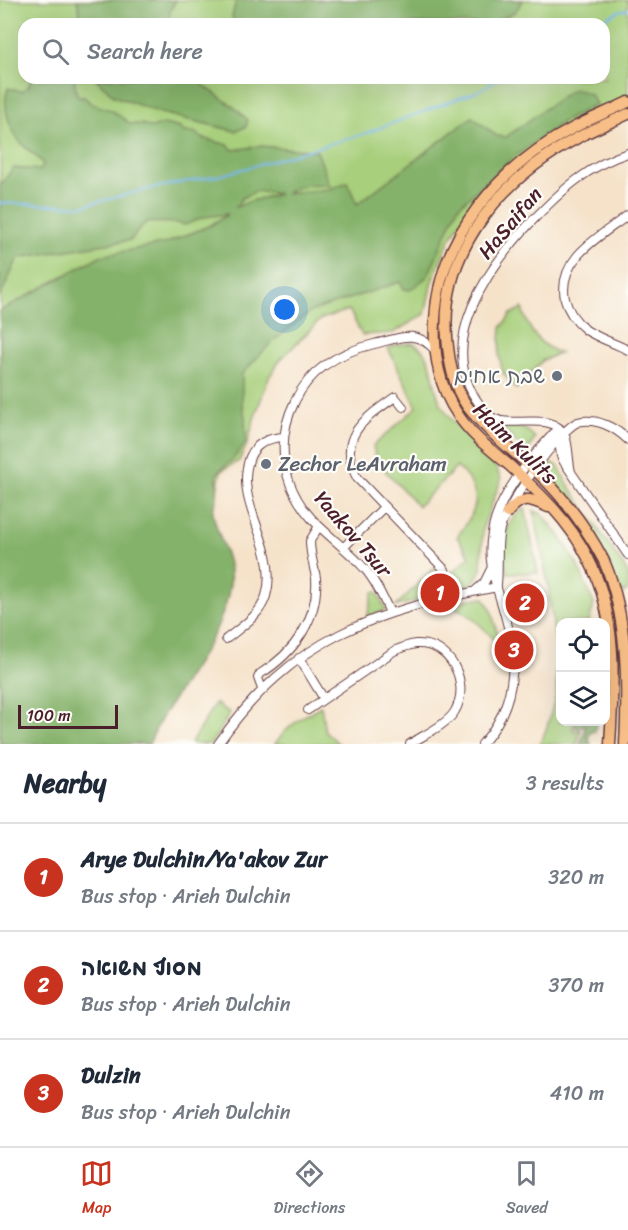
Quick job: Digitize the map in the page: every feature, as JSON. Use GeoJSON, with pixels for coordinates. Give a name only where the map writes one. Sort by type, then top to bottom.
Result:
{"type":"FeatureCollection","features":[{"type":"Feature","properties":{"kind":"main road","name":"Haim Kulits"},"geometry":{"type":"LineString","coordinates":[[610,744],[613,649],[606,605],[598,579],[588,557],[554,509],[475,435],[456,413],[443,382],[436,352],[435,309],[442,275],[457,238],[475,210],[506,176],[537,151],[574,128],[628,102]]}},
{"type":"Feature","properties":{"kind":"main road","name":"Haim Kulits"},"geometry":{"type":"LineString","coordinates":[[625,744],[626,649],[619,603],[604,562],[591,538],[566,505],[531,467],[465,403],[455,383],[448,352],[446,310],[452,278],[470,237],[513,184],[543,159],[579,137],[628,114]]}},
{"type":"Feature","properties":{"kind":"main road"},"geometry":{"type":"LineString","coordinates":[[507,513],[513,505],[523,499],[536,501],[554,509]]}},
{"type":"Feature","properties":{"kind":"street","name":"HaSaifan"},"geometry":{"type":"LineString","coordinates":[[559,436],[560,429],[552,424],[502,422],[494,419],[479,404],[465,370],[463,351],[465,330],[473,306],[488,276],[507,248],[560,192],[588,171],[628,153]]}},
{"type":"Feature","properties":{"kind":"street"},"geometry":{"type":"LineString","coordinates":[[628,215],[578,255],[567,270],[564,288],[567,306],[581,326],[598,337],[628,350]]}},
{"type":"Feature","properties":{"kind":"street","name":"Yaakov Tsur"},"geometry":{"type":"LineString","coordinates":[[390,613],[372,579],[303,508],[290,483],[283,459],[283,437],[298,394],[319,369],[333,360],[360,347],[413,336],[424,340],[436,352]]}},
{"type":"Feature","properties":{"kind":"street"},"geometry":{"type":"LineString","coordinates":[[403,407],[395,397],[375,411],[354,434],[349,449],[350,461],[357,478],[445,570]]}},
{"type":"Feature","properties":{"kind":"street"},"geometry":{"type":"LineString","coordinates":[[482,744],[500,720],[512,683],[511,637],[491,570],[493,525],[504,500],[559,436],[574,425],[588,421],[606,425],[628,440]]}},
{"type":"Feature","properties":{"kind":"street"},"geometry":{"type":"LineString","coordinates":[[531,467],[543,459],[559,436]]}},
{"type":"Feature","properties":{"kind":"street"},"geometry":{"type":"LineString","coordinates":[[559,436],[561,456],[628,555]]}},
{"type":"Feature","properties":{"kind":"street"},"geometry":{"type":"LineString","coordinates":[[226,639],[250,621],[266,598],[269,570],[245,485],[246,471],[254,449],[268,439],[283,437]]}},
{"type":"Feature","properties":{"kind":"street"},"geometry":{"type":"LineString","coordinates":[[543,459],[555,457],[568,468]]}},
{"type":"Feature","properties":{"kind":"street"},"geometry":{"type":"LineString","coordinates":[[497,587],[500,528],[523,478]]}},
{"type":"Feature","properties":{"kind":"street"},"geometry":{"type":"LineString","coordinates":[[343,548],[383,507]]}},
{"type":"Feature","properties":{"kind":"street"},"geometry":{"type":"LineString","coordinates":[[262,689],[258,678],[260,674],[291,650],[302,634],[312,611],[316,589],[310,541],[319,526]]}},
{"type":"Feature","properties":{"kind":"street"},"geometry":{"type":"LineString","coordinates":[[475,592],[484,583],[491,570]]}},
{"type":"Feature","properties":{"kind":"street"},"geometry":{"type":"LineString","coordinates":[[218,744],[244,708],[262,689],[299,658],[343,632],[390,613],[497,587]]}},
{"type":"Feature","properties":{"kind":"street"},"geometry":{"type":"LineString","coordinates":[[308,710],[400,648],[417,644],[436,649],[447,656],[458,673],[461,683],[458,705],[448,719],[410,744]]}},
{"type":"Feature","properties":{"kind":"street"},"geometry":{"type":"LineString","coordinates":[[299,658],[324,699]]}},
{"type":"Feature","properties":{"kind":"green space"},"geometry":{"type":"Polygon","coordinates":[[[0,0],[628,0],[628,100],[514,163],[474,201],[450,239],[432,281],[425,314],[393,333],[362,335],[349,310],[321,319],[281,359],[269,377],[248,442],[239,461],[221,471],[212,514],[220,538],[0,744],[0,0]]]}},
{"type":"Feature","properties":{"kind":"green space"},"geometry":{"type":"Polygon","coordinates":[[[77,0],[176,0],[170,11],[169,18],[81,18],[77,0]]]}},
{"type":"Feature","properties":{"kind":"green space"},"geometry":{"type":"Polygon","coordinates":[[[236,0],[523,0],[515,12],[503,18],[232,17],[236,0]]]}},
{"type":"Feature","properties":{"kind":"green space"},"geometry":{"type":"Polygon","coordinates":[[[30,84],[75,84],[77,95],[81,98],[83,96],[92,104],[111,110],[131,124],[142,124],[152,128],[164,124],[180,128],[184,132],[194,132],[202,138],[228,145],[233,150],[261,146],[317,151],[330,186],[306,185],[286,193],[330,189],[347,182],[357,204],[472,117],[497,136],[506,137],[575,89],[590,94],[596,104],[561,123],[514,157],[458,207],[428,276],[410,290],[404,289],[400,282],[312,311],[272,342],[242,374],[246,442],[235,457],[217,473],[217,498],[213,511],[229,565],[230,584],[225,606],[207,647],[158,724],[149,744],[0,744],[0,311],[100,256],[167,243],[211,225],[228,214],[204,217],[185,225],[147,222],[131,240],[18,258],[0,297],[0,186],[13,168],[41,170],[43,164],[18,140],[8,118],[6,95],[8,88],[22,91],[30,84]],[[256,191],[242,198],[236,207],[279,194],[256,191]]]}},
{"type":"Feature","properties":{"kind":"green space"},"geometry":{"type":"Polygon","coordinates":[[[101,84],[201,84],[248,120],[246,127],[235,131],[161,113],[114,96],[101,84]]]}},
{"type":"Feature","properties":{"kind":"green space"},"geometry":{"type":"Polygon","coordinates":[[[522,308],[535,336],[546,346],[560,353],[543,360],[516,389],[503,373],[499,355],[501,328],[511,314],[522,308]]]}},
{"type":"Feature","properties":{"kind":"green space"},"geometry":{"type":"Polygon","coordinates":[[[413,343],[421,349],[430,362],[437,395],[447,414],[483,451],[497,470],[501,480],[483,527],[481,570],[475,580],[460,590],[396,606],[435,567],[449,576],[470,556],[457,537],[470,518],[475,502],[472,485],[457,467],[418,506],[377,462],[373,446],[417,407],[388,348],[413,343]]]}},
{"type":"Feature","properties":{"kind":"green space"},"geometry":{"type":"Polygon","coordinates":[[[502,426],[520,428],[532,434],[535,438],[529,449],[518,444],[502,426]]]}},
{"type":"Feature","properties":{"kind":"green space"},"geometry":{"type":"Polygon","coordinates":[[[555,464],[560,469],[565,480],[628,573],[628,591],[620,593],[605,556],[547,478],[547,467],[555,464]]]}},
{"type":"Feature","properties":{"kind":"green space"},"geometry":{"type":"Polygon","coordinates":[[[525,508],[538,573],[507,573],[504,545],[507,528],[517,514],[525,508]]]}},
{"type":"Feature","properties":{"kind":"green space"},"geometry":{"type":"Polygon","coordinates":[[[534,511],[542,514],[559,535],[578,566],[594,604],[590,618],[556,618],[556,649],[548,584],[534,511]]]}},
{"type":"Feature","properties":{"kind":"green space"},"geometry":{"type":"Polygon","coordinates":[[[373,592],[377,592],[386,610],[367,617],[373,592]]]}},
{"type":"Feature","properties":{"kind":"green space"},"geometry":{"type":"Polygon","coordinates":[[[484,598],[491,609],[501,648],[476,622],[462,611],[446,603],[484,598]]]}},
{"type":"Feature","properties":{"kind":"green space"},"geometry":{"type":"Polygon","coordinates":[[[556,695],[556,726],[574,726],[573,731],[581,730],[577,744],[540,744],[556,695]]]}},
{"type":"Feature","properties":{"kind":"green space"},"geometry":{"type":"Polygon","coordinates":[[[215,703],[230,713],[211,744],[191,743],[215,703]]]}},
{"type":"Feature","properties":{"kind":"green space"},"geometry":{"type":"Polygon","coordinates":[[[321,706],[325,731],[339,744],[275,744],[296,722],[321,706]]]}},
{"type":"Feature","properties":{"kind":"green space"},"geometry":{"type":"Polygon","coordinates":[[[585,726],[596,726],[595,731],[588,737],[591,744],[580,744],[585,726]]]}},
{"type":"Feature","properties":{"kind":"waterway"},"geometry":{"type":"LineString","coordinates":[[606,18],[628,9]]}},
{"type":"Feature","properties":{"kind":"waterway"},"geometry":{"type":"LineString","coordinates":[[0,203],[81,206],[153,188],[222,175],[364,134],[478,91],[490,84]]}},
{"type":"Feature","properties":{"kind":"place","name":"שבת אחים"},"geometry":{"type":"Point","coordinates":[557,376]}},
{"type":"Feature","properties":{"kind":"place","name":"Zechor LeAvraham"},"geometry":{"type":"Point","coordinates":[266,464]}},
{"type":"Feature","properties":{"kind":"place","name":"Arye Dulchin/Ya'akov Zur"},"geometry":{"type":"Point","coordinates":[440,593]}},
{"type":"Feature","properties":{"kind":"place","name":"מסוף משואה"},"geometry":{"type":"Point","coordinates":[525,603]}},
{"type":"Feature","properties":{"kind":"place","name":"Dulzin"},"geometry":{"type":"Point","coordinates":[514,650]}}]}
